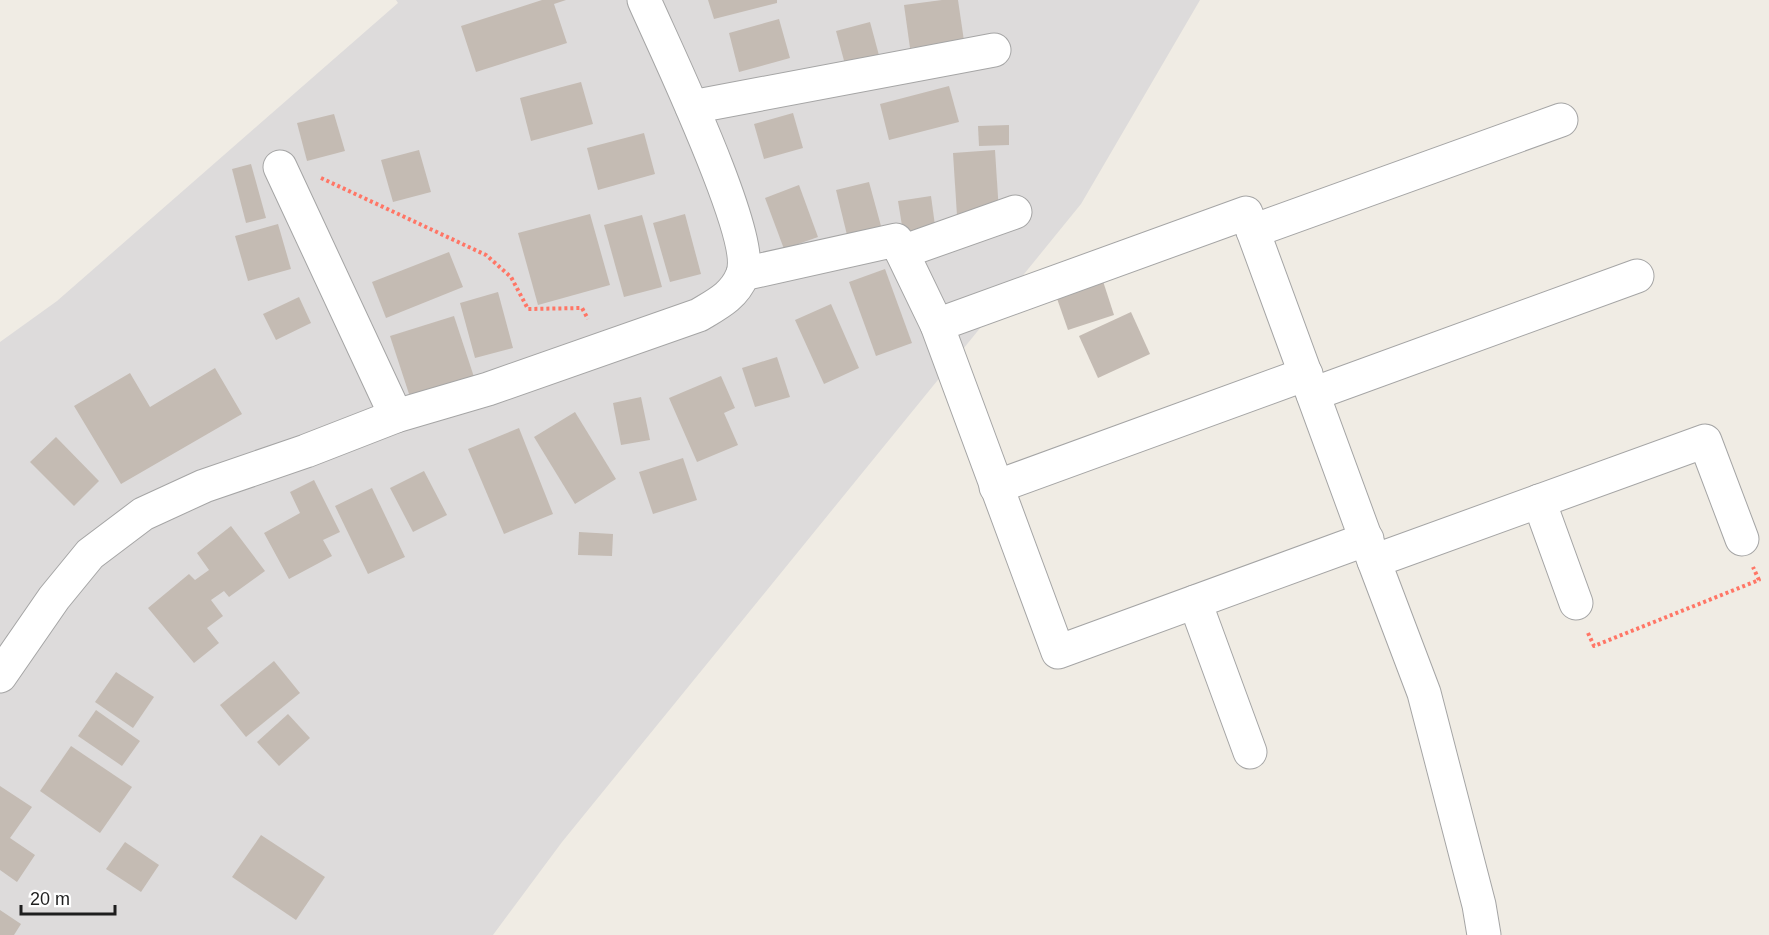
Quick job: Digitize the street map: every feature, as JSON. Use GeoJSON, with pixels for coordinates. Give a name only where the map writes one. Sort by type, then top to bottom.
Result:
{"type":"FeatureCollection","features":[{"type":"Feature","properties":{"kind":"street"},"geometry":{"type":"LineString","coordinates":[[0,676],[54,598],[90,554],[143,514],[204,486],[306,451],[396,416],[488,389],[699,315],[730,296],[743,274],[744,254],[727,192],[644,0]]}},
{"type":"Feature","properties":{"kind":"street"},"geometry":{"type":"LineString","coordinates":[[692,107],[994,50]]}},
{"type":"Feature","properties":{"kind":"street"},"geometry":{"type":"LineString","coordinates":[[1253,231],[1561,120]]}},
{"type":"Feature","properties":{"kind":"street"},"geometry":{"type":"LineString","coordinates":[[280,167],[396,416]]}},
{"type":"Feature","properties":{"kind":"street"},"geometry":{"type":"LineString","coordinates":[[902,252],[1015,212]]}},
{"type":"Feature","properties":{"kind":"street"},"geometry":{"type":"LineString","coordinates":[[937,325],[1246,213],[1424,693],[1479,906],[1484,935]]}},
{"type":"Feature","properties":{"kind":"street"},"geometry":{"type":"LineString","coordinates":[[743,274],[896,240],[937,325],[1058,652],[1195,602],[1539,501],[1705,441],[1742,539]]}},
{"type":"Feature","properties":{"kind":"street"},"geometry":{"type":"LineString","coordinates":[[996,487],[1637,276]]}},
{"type":"Feature","properties":{"kind":"street"},"geometry":{"type":"LineString","coordinates":[[1539,501],[1576,603]]}},
{"type":"Feature","properties":{"kind":"street"},"geometry":{"type":"LineString","coordinates":[[1195,602],[1250,752]]}},
{"type":"Feature","properties":{"kind":"path"},"geometry":{"type":"LineString","coordinates":[[280,167],[287,163],[486,255],[510,276],[528,309],[582,308],[604,348]]}},
{"type":"Feature","properties":{"kind":"path"},"geometry":{"type":"LineString","coordinates":[[1576,603],[1594,646],[1759,580],[1742,539]]}},
{"type":"Feature","properties":{"kind":"shaded area"},"geometry":{"type":"Polygon","coordinates":[[[396,0],[1200,0],[1081,204],[562,842],[493,935],[0,935],[0,342],[57,301],[398,3],[396,0]]]}},
{"type":"Feature","properties":{"kind":"building"},"geometry":{"type":"Polygon","coordinates":[[[542,0],[566,0],[554,4],[567,43],[476,72],[461,26],[542,0]]]}},
{"type":"Feature","properties":{"kind":"building"},"geometry":{"type":"Polygon","coordinates":[[[708,0],[777,0],[777,3],[714,19],[708,0]]]}},
{"type":"Feature","properties":{"kind":"building"},"geometry":{"type":"Polygon","coordinates":[[[958,0],[964,41],[910,48],[904,5],[958,0]]]}},
{"type":"Feature","properties":{"kind":"building"},"geometry":{"type":"Polygon","coordinates":[[[779,19],[790,58],[739,72],[729,33],[779,19]]]}},
{"type":"Feature","properties":{"kind":"building"},"geometry":{"type":"Polygon","coordinates":[[[870,22],[880,59],[846,68],[836,31],[870,22]]]}},
{"type":"Feature","properties":{"kind":"building"},"geometry":{"type":"Polygon","coordinates":[[[581,82],[593,124],[531,141],[520,98],[581,82]]]}},
{"type":"Feature","properties":{"kind":"building"},"geometry":{"type":"Polygon","coordinates":[[[949,86],[959,122],[889,140],[880,104],[949,86]]]}},
{"type":"Feature","properties":{"kind":"building"},"geometry":{"type":"Polygon","coordinates":[[[793,113],[803,148],[764,159],[754,124],[793,113]]]}},
{"type":"Feature","properties":{"kind":"building"},"geometry":{"type":"Polygon","coordinates":[[[334,114],[345,151],[307,161],[297,123],[334,114]]]}},
{"type":"Feature","properties":{"kind":"building"},"geometry":{"type":"Polygon","coordinates":[[[1009,125],[1009,145],[979,146],[978,126],[1009,125]]]}},
{"type":"Feature","properties":{"kind":"building"},"geometry":{"type":"Polygon","coordinates":[[[644,133],[655,174],[598,190],[587,148],[644,133]]]}},
{"type":"Feature","properties":{"kind":"building"},"geometry":{"type":"Polygon","coordinates":[[[419,150],[431,192],[393,202],[381,160],[419,150]]]}},
{"type":"Feature","properties":{"kind":"building"},"geometry":{"type":"Polygon","coordinates":[[[995,150],[999,213],[957,216],[953,153],[995,150]]]}},
{"type":"Feature","properties":{"kind":"building"},"geometry":{"type":"Polygon","coordinates":[[[251,164],[266,218],[246,223],[232,169],[251,164]]]}},
{"type":"Feature","properties":{"kind":"building"},"geometry":{"type":"Polygon","coordinates":[[[869,182],[881,226],[847,235],[836,190],[869,182]]]}},
{"type":"Feature","properties":{"kind":"building"},"geometry":{"type":"Polygon","coordinates":[[[799,185],[818,237],[784,249],[765,198],[799,185]]]}},
{"type":"Feature","properties":{"kind":"building"},"geometry":{"type":"Polygon","coordinates":[[[931,196],[936,233],[904,238],[898,201],[931,196]]]}},
{"type":"Feature","properties":{"kind":"building"},"geometry":{"type":"Polygon","coordinates":[[[590,214],[610,285],[538,305],[518,233],[590,214]]]}},
{"type":"Feature","properties":{"kind":"building"},"geometry":{"type":"Polygon","coordinates":[[[685,214],[701,274],[670,282],[653,223],[685,214]]]}},
{"type":"Feature","properties":{"kind":"building"},"geometry":{"type":"Polygon","coordinates":[[[642,215],[662,287],[624,297],[604,225],[642,215]]]}},
{"type":"Feature","properties":{"kind":"building"},"geometry":{"type":"Polygon","coordinates":[[[278,224],[291,269],[248,281],[235,236],[278,224]]]}},
{"type":"Feature","properties":{"kind":"building"},"geometry":{"type":"Polygon","coordinates":[[[449,252],[463,287],[386,318],[372,282],[449,252]]]}},
{"type":"Feature","properties":{"kind":"building"},"geometry":{"type":"Polygon","coordinates":[[[885,269],[912,343],[876,356],[849,282],[885,269]]]}},
{"type":"Feature","properties":{"kind":"building"},"geometry":{"type":"Polygon","coordinates":[[[1101,275],[1114,315],[1068,330],[1054,290],[1101,275]]]}},
{"type":"Feature","properties":{"kind":"building"},"geometry":{"type":"Polygon","coordinates":[[[498,292],[513,348],[475,358],[460,303],[498,292]]]}},
{"type":"Feature","properties":{"kind":"building"},"geometry":{"type":"Polygon","coordinates":[[[299,297],[311,323],[276,340],[263,314],[299,297]]]}},
{"type":"Feature","properties":{"kind":"building"},"geometry":{"type":"Polygon","coordinates":[[[831,304],[859,368],[824,384],[795,320],[831,304]]]}},
{"type":"Feature","properties":{"kind":"building"},"geometry":{"type":"Polygon","coordinates":[[[1131,312],[1150,354],[1098,378],[1079,336],[1131,312]]]}},
{"type":"Feature","properties":{"kind":"building"},"geometry":{"type":"Polygon","coordinates":[[[454,316],[474,377],[410,397],[390,336],[454,316]]]}},
{"type":"Feature","properties":{"kind":"building"},"geometry":{"type":"Polygon","coordinates":[[[777,357],[790,397],[755,407],[742,368],[777,357]]]}},
{"type":"Feature","properties":{"kind":"building"},"geometry":{"type":"Polygon","coordinates":[[[215,368],[242,414],[121,484],[74,406],[130,373],[150,407],[215,368]]]}},
{"type":"Feature","properties":{"kind":"building"},"geometry":{"type":"Polygon","coordinates":[[[721,376],[735,408],[724,413],[738,445],[697,462],[669,398],[721,376]]]}},
{"type":"Feature","properties":{"kind":"building"},"geometry":{"type":"Polygon","coordinates":[[[641,397],[650,440],[621,445],[613,403],[641,397]]]}},
{"type":"Feature","properties":{"kind":"building"},"geometry":{"type":"Polygon","coordinates":[[[575,412],[616,479],[575,504],[534,437],[575,412]]]}},
{"type":"Feature","properties":{"kind":"building"},"geometry":{"type":"Polygon","coordinates":[[[519,428],[553,514],[504,534],[468,449],[519,428]]]}},
{"type":"Feature","properties":{"kind":"building"},"geometry":{"type":"Polygon","coordinates":[[[56,437],[99,481],[74,506],[30,462],[56,437]]]}},
{"type":"Feature","properties":{"kind":"building"},"geometry":{"type":"Polygon","coordinates":[[[683,458],[697,500],[653,514],[639,472],[683,458]]]}},
{"type":"Feature","properties":{"kind":"building"},"geometry":{"type":"Polygon","coordinates":[[[424,471],[447,515],[413,532],[390,488],[424,471]]]}},
{"type":"Feature","properties":{"kind":"building"},"geometry":{"type":"Polygon","coordinates":[[[314,480],[340,532],[323,540],[332,556],[289,579],[264,533],[300,513],[290,492],[314,480]]]}},
{"type":"Feature","properties":{"kind":"building"},"geometry":{"type":"Polygon","coordinates":[[[372,488],[405,557],[368,574],[335,506],[372,488]]]}},
{"type":"Feature","properties":{"kind":"building"},"geometry":{"type":"Polygon","coordinates":[[[231,526],[265,571],[229,597],[224,591],[211,600],[223,616],[207,628],[219,643],[194,663],[148,608],[189,574],[195,580],[209,570],[197,553],[231,526]]]}},
{"type":"Feature","properties":{"kind":"building"},"geometry":{"type":"Polygon","coordinates":[[[579,532],[613,534],[612,556],[578,555],[579,532]]]}},
{"type":"Feature","properties":{"kind":"building"},"geometry":{"type":"Polygon","coordinates":[[[274,661],[300,693],[246,737],[220,705],[274,661]]]}},
{"type":"Feature","properties":{"kind":"building"},"geometry":{"type":"Polygon","coordinates":[[[116,672],[154,697],[133,728],[95,702],[116,672]]]}},
{"type":"Feature","properties":{"kind":"building"},"geometry":{"type":"Polygon","coordinates":[[[96,710],[140,741],[122,766],[78,736],[96,710]]]}},
{"type":"Feature","properties":{"kind":"building"},"geometry":{"type":"Polygon","coordinates":[[[288,714],[310,738],[279,766],[257,742],[288,714]]]}},
{"type":"Feature","properties":{"kind":"building"},"geometry":{"type":"Polygon","coordinates":[[[71,746],[132,787],[100,833],[40,791],[71,746]]]}},
{"type":"Feature","properties":{"kind":"building"},"geometry":{"type":"Polygon","coordinates":[[[0,786],[32,807],[10,838],[35,855],[17,882],[0,870],[0,786]]]}},
{"type":"Feature","properties":{"kind":"building"},"geometry":{"type":"Polygon","coordinates":[[[261,835],[325,877],[296,920],[232,877],[261,835]]]}},
{"type":"Feature","properties":{"kind":"building"},"geometry":{"type":"Polygon","coordinates":[[[125,842],[159,865],[141,892],[106,869],[125,842]]]}},
{"type":"Feature","properties":{"kind":"building"},"geometry":{"type":"Polygon","coordinates":[[[0,910],[21,924],[14,935],[0,935],[0,910]]]}}]}
